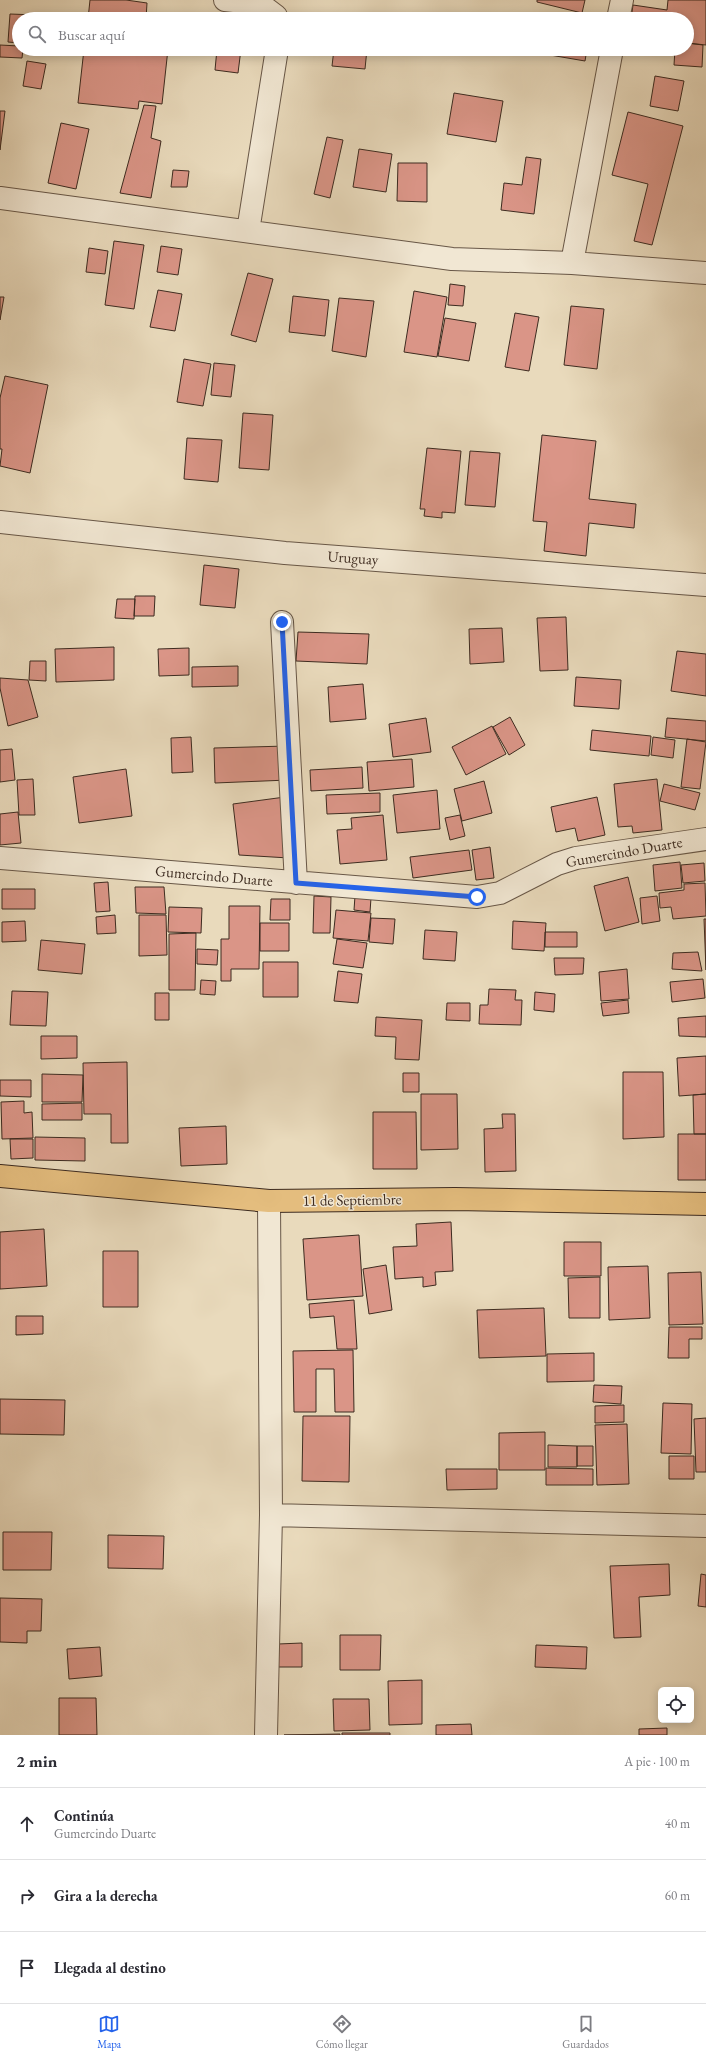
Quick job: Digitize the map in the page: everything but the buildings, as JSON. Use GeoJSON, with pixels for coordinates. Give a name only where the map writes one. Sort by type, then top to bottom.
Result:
{"type":"FeatureCollection","features":[{"type":"Feature","properties":{"kind":"main road","name":"11 de Septiembre"},"geometry":{"type":"LineString","coordinates":[[0,1176],[269,1201],[455,1199],[706,1204]]}},
{"type":"Feature","properties":{"kind":"street"},"geometry":{"type":"LineString","coordinates":[[225,0],[260,4],[271,12]]}},
{"type":"Feature","properties":{"kind":"street"},"geometry":{"type":"LineString","coordinates":[[619,12],[622,0]]}},
{"type":"Feature","properties":{"kind":"street"},"geometry":{"type":"LineString","coordinates":[[248,231],[276,56]]}},
{"type":"Feature","properties":{"kind":"street"},"geometry":{"type":"LineString","coordinates":[[572,263],[611,56]]}},
{"type":"Feature","properties":{"kind":"street"},"geometry":{"type":"LineString","coordinates":[[0,198],[452,259],[572,263],[706,273]]}},
{"type":"Feature","properties":{"kind":"street","name":"Uruguay"},"geometry":{"type":"LineString","coordinates":[[0,522],[285,553],[706,586]]}},
{"type":"Feature","properties":{"kind":"street"},"geometry":{"type":"LineString","coordinates":[[282,622],[296,883]]}},
{"type":"Feature","properties":{"kind":"street","name":"Gumercindo Duarte"},"geometry":{"type":"LineString","coordinates":[[0,858],[477,897],[500,893],[557,864],[576,858],[706,839]]}},
{"type":"Feature","properties":{"kind":"street"},"geometry":{"type":"LineString","coordinates":[[266,1735],[271,1515],[269,1201]]}},
{"type":"Feature","properties":{"kind":"street"},"geometry":{"type":"LineString","coordinates":[[271,1515],[706,1526]]}},
{"type":"Feature","properties":{"kind":"route"},"geometry":{"type":"LineString","coordinates":[[282,622],[296,883],[477,897]]}}]}
